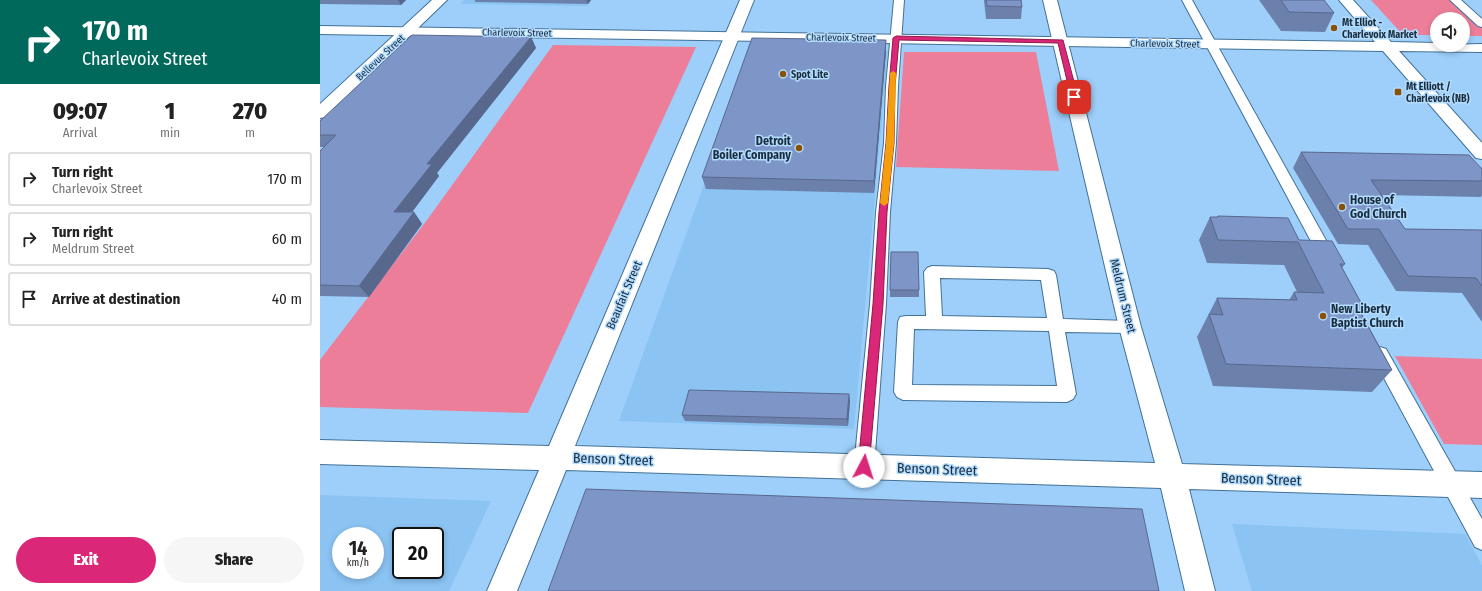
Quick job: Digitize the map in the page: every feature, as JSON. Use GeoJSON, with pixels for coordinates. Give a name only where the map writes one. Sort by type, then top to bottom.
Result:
{"type":"FeatureCollection","features":[{"type":"Feature","properties":{"kind":"street","name":"Bellevue Street"},"geometry":{"type":"LineString","coordinates":[[320,113],[440,0]]}},
{"type":"Feature","properties":{"kind":"street","name":"Beaufait Street"},"geometry":{"type":"LineString","coordinates":[[502,591],[733,35],[746,0]]}},
{"type":"Feature","properties":{"kind":"street","name":"Meldrum Street"},"geometry":{"type":"LineString","coordinates":[[1050,0],[1130,327],[1172,476],[1200,591]]}},
{"type":"Feature","properties":{"kind":"street"},"geometry":{"type":"LineString","coordinates":[[1346,0],[1482,154]]}},
{"type":"Feature","properties":{"kind":"street","name":"Charlevoix Street"},"geometry":{"type":"LineString","coordinates":[[320,30],[733,35],[1482,48]]}},
{"type":"Feature","properties":{"kind":"street","name":"Benson Street"},"geometry":{"type":"LineString","coordinates":[[320,452],[1482,485]]}},
{"type":"Feature","properties":{"kind":"lane"},"geometry":{"type":"LineString","coordinates":[[864,467],[878,304],[883,212],[890,143],[892,86],[899,0]]}},
{"type":"Feature","properties":{"kind":"lane"},"geometry":{"type":"LineString","coordinates":[[1187,0],[1335,270]]}},
{"type":"Feature","properties":{"kind":"lane"},"geometry":{"type":"LineString","coordinates":[[1455,0],[1482,24]]}},
{"type":"Feature","properties":{"kind":"lane"},"geometry":{"type":"LineString","coordinates":[[934,323],[932,272],[1048,275],[1056,325],[1067,394],[903,392],[906,322],[934,323],[1056,325],[1130,327]]}},
{"type":"Feature","properties":{"kind":"lane"},"geometry":{"type":"LineString","coordinates":[[1373,340],[1482,540]]}},
{"type":"Feature","properties":{"kind":"shaded area"},"geometry":{"type":"Polygon","coordinates":[[[464,0],[591,0],[587,6],[460,4],[464,0]]]}},
{"type":"Feature","properties":{"kind":"shaded area"},"geometry":{"type":"Polygon","coordinates":[[[1371,0],[1451,0],[1464,12],[1430,12],[1430,35],[1403,35],[1371,0]]]}},
{"type":"Feature","properties":{"kind":"shaded area"},"geometry":{"type":"Polygon","coordinates":[[[1470,17],[1482,28],[1482,36],[1470,36],[1470,17]]]}},
{"type":"Feature","properties":{"kind":"shaded area"},"geometry":{"type":"Polygon","coordinates":[[[553,45],[696,47],[528,413],[320,407],[320,360],[427,220],[553,45]]]}},
{"type":"Feature","properties":{"kind":"shaded area","name":"Detroit Boiler Company"},"geometry":{"type":"Polygon","coordinates":[[[753,48],[888,51],[854,429],[619,421],[753,48]]]}},
{"type":"Feature","properties":{"kind":"shaded area"},"geometry":{"type":"Polygon","coordinates":[[[904,52],[1036,52],[1059,171],[896,167],[904,52]]]}},
{"type":"Feature","properties":{"kind":"shaded area"},"geometry":{"type":"Polygon","coordinates":[[[1395,356],[1482,359],[1482,445],[1444,444],[1395,356]]]}},
{"type":"Feature","properties":{"kind":"shaded area"},"geometry":{"type":"Polygon","coordinates":[[[320,495],[491,501],[449,591],[320,591],[320,495]]]}},
{"type":"Feature","properties":{"kind":"shaded area"},"geometry":{"type":"Polygon","coordinates":[[[1232,524],[1465,534],[1482,566],[1482,591],[1252,591],[1232,524]]]}},
{"type":"Feature","properties":{"kind":"building"},"geometry":{"type":"Polygon","coordinates":[[[986,0],[1021,0],[1022,7],[987,6],[986,0]]]}},
{"type":"Feature","properties":{"kind":"building"},"geometry":{"type":"Polygon","coordinates":[[[1281,0],[1324,0],[1334,13],[1289,12],[1281,0]]]}},
{"type":"Feature","properties":{"kind":"building"},"geometry":{"type":"Polygon","coordinates":[[[412,35],[531,37],[427,164],[432,164],[394,212],[414,212],[359,286],[320,285],[320,151],[336,135],[320,135],[320,121],[412,35]]]}},
{"type":"Feature","properties":{"kind":"building"},"geometry":{"type":"Polygon","coordinates":[[[752,38],[886,40],[874,181],[702,177],[752,38]]]}},
{"type":"Feature","properties":{"kind":"building"},"geometry":{"type":"Polygon","coordinates":[[[1301,152],[1469,155],[1482,169],[1482,181],[1371,180],[1405,229],[1482,230],[1482,286],[1476,278],[1408,276],[1379,229],[1348,229],[1301,152]]]}},
{"type":"Feature","properties":{"kind":"building"},"geometry":{"type":"Polygon","coordinates":[[[1210,217],[1288,218],[1299,240],[1332,241],[1345,264],[1340,264],[1365,310],[1359,310],[1392,370],[1226,364],[1209,314],[1223,315],[1217,298],[1297,300],[1294,292],[1324,293],[1298,242],[1218,240],[1210,217]]]}},
{"type":"Feature","properties":{"kind":"building"},"geometry":{"type":"Polygon","coordinates":[[[891,252],[918,252],[919,290],[890,290],[891,252]]]}},
{"type":"Feature","properties":{"kind":"building"},"geometry":{"type":"Polygon","coordinates":[[[689,390],[849,394],[847,419],[682,415],[689,390]]]}},
{"type":"Feature","properties":{"kind":"building"},"geometry":{"type":"Polygon","coordinates":[[[586,489],[1142,509],[1159,591],[548,591],[586,489]]]}},
{"type":"Feature","properties":{"kind":"slow traffic"},"geometry":{"type":"LineString","coordinates":[[884,203],[890,143],[893,73]]}},
{"type":"Feature","properties":{"kind":"place","name":"Mt Elliot - Charlevoix Market"},"geometry":{"type":"Point","coordinates":[1334,28]}},
{"type":"Feature","properties":{"kind":"place","name":"Spot Lite"},"geometry":{"type":"Point","coordinates":[783,74]}},
{"type":"Feature","properties":{"kind":"place","name":"Mt Elliott / Charlevoix (NB)"},"geometry":{"type":"Point","coordinates":[1398,92]}},
{"type":"Feature","properties":{"kind":"place","name":"Detroit Boiler Company"},"geometry":{"type":"Point","coordinates":[799,148]}},
{"type":"Feature","properties":{"kind":"place","name":"House of God Church"},"geometry":{"type":"Point","coordinates":[1342,207]}},
{"type":"Feature","properties":{"kind":"place","name":"New Liberty Baptist Church"},"geometry":{"type":"Point","coordinates":[1323,316]}},
{"type":"Feature","properties":{"kind":"route"},"geometry":{"type":"LineString","coordinates":[[864,467],[878,304],[883,212],[890,143],[892,86],[896,38],[1061,41],[1074,97]]}}]}
